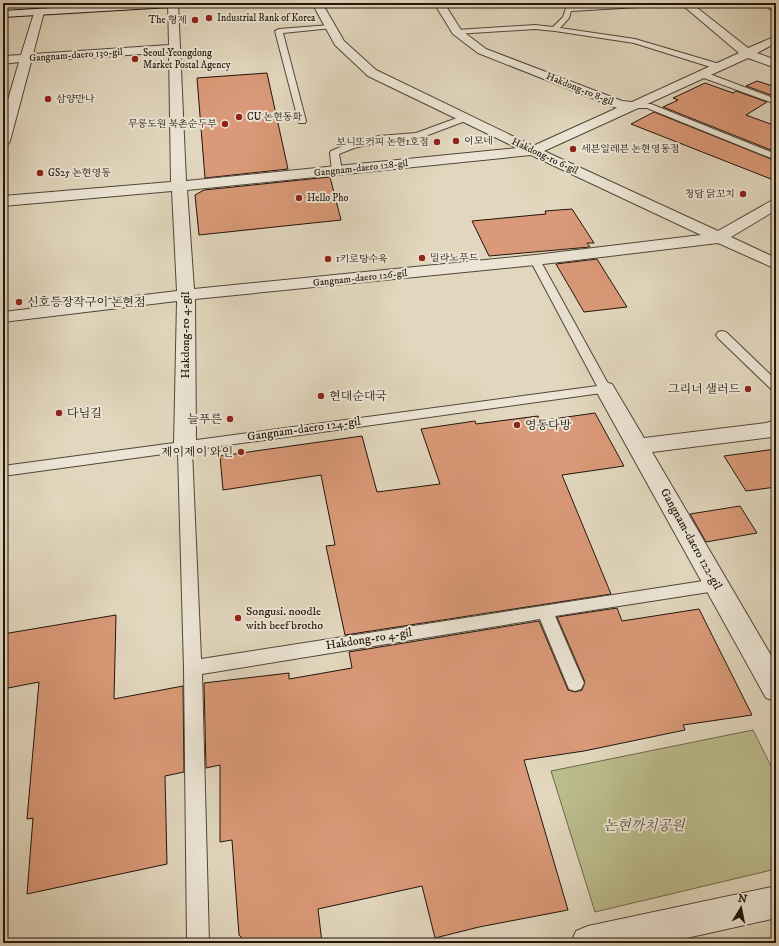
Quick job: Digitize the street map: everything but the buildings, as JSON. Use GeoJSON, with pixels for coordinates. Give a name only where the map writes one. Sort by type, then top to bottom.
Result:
{"type":"FeatureCollection","features":[{"type":"Feature","properties":{"kind":"street"},"geometry":{"type":"LineString","coordinates":[[3,5],[35,7],[178,3]]}},
{"type":"Feature","properties":{"kind":"street","name":"Hakdong-ro 4-gil"},"geometry":{"type":"LineString","coordinates":[[178,3],[174,48],[179,186],[186,295],[185,446]]}},
{"type":"Feature","properties":{"kind":"street","name":"Hakdong-ro 6-gil"},"geometry":{"type":"LineString","coordinates":[[317,3],[339,43],[372,73],[533,151],[776,264]]}},
{"type":"Feature","properties":{"kind":"street","name":"Hakdong-ro 8-gil"},"geometry":{"type":"LineString","coordinates":[[439,3],[457,32],[482,50],[620,105],[634,106]]}},
{"type":"Feature","properties":{"kind":"street"},"geometry":{"type":"LineString","coordinates":[[685,3],[748,54],[776,64]]}},
{"type":"Feature","properties":{"kind":"street"},"geometry":{"type":"LineString","coordinates":[[3,14],[35,7]]}},
{"type":"Feature","properties":{"kind":"street"},"geometry":{"type":"LineString","coordinates":[[3,140],[25,59],[35,7]]}},
{"type":"Feature","properties":{"kind":"street","name":"Gangnam-daero 128-gil"},"geometry":{"type":"LineString","coordinates":[[3,201],[179,186],[533,151],[720,67],[776,39]]}},
{"type":"Feature","properties":{"kind":"street","name":"Gangnam-daero 130-gil"},"geometry":{"type":"LineString","coordinates":[[3,60],[174,48]]}},
{"type":"Feature","properties":{"kind":"street","name":"Gangnam-daero 126-gil"},"geometry":{"type":"LineString","coordinates":[[3,317],[186,295],[535,260],[718,238],[776,204]]}},
{"type":"Feature","properties":{"kind":"street","name":"Gangnam-daero 122-gil"},"geometry":{"type":"LineString","coordinates":[[605,389],[776,690]]}},
{"type":"Feature","properties":{"kind":"street"},"geometry":{"type":"LineString","coordinates":[[638,446],[774,430]]}},
{"type":"Feature","properties":{"kind":"street"},"geometry":{"type":"LineString","coordinates":[[588,943],[776,902]]}},
{"type":"Feature","properties":{"kind":"lane"},"geometry":{"type":"LineString","coordinates":[[563,3],[568,9]]}},
{"type":"Feature","properties":{"kind":"lane"},"geometry":{"type":"LineString","coordinates":[[568,9],[673,3]]}},
{"type":"Feature","properties":{"kind":"lane"},"geometry":{"type":"LineString","coordinates":[[764,3],[776,11]]}},
{"type":"Feature","properties":{"kind":"lane"},"geometry":{"type":"LineString","coordinates":[[555,29],[566,18],[568,9]]}},
{"type":"Feature","properties":{"kind":"lane"},"geometry":{"type":"LineString","coordinates":[[457,32],[535,27],[555,29],[635,41],[720,67]]}},
{"type":"Feature","properties":{"kind":"lane"},"geometry":{"type":"LineString","coordinates":[[302,120],[279,31],[330,28]]}},
{"type":"Feature","properties":{"kind":"lane"},"geometry":{"type":"LineString","coordinates":[[704,74],[776,102]]}},
{"type":"Feature","properties":{"kind":"lane","name":"Hakdong-ro 8-gil"},"geometry":{"type":"LineString","coordinates":[[634,106],[648,106],[776,157]]}},
{"type":"Feature","properties":{"kind":"lane"},"geometry":{"type":"LineString","coordinates":[[337,171],[334,153],[351,146],[379,139],[417,136],[465,118]]}},
{"type":"Feature","properties":{"kind":"lane"},"geometry":{"type":"LineString","coordinates":[[535,260],[605,389]]}},
{"type":"Feature","properties":{"kind":"lane"},"geometry":{"type":"LineString","coordinates":[[722,335],[776,387]]}},
{"type":"Feature","properties":{"kind":"lane","name":"Gangnam-daero 124-gil"},"geometry":{"type":"LineString","coordinates":[[3,471],[605,389]]}},
{"type":"Feature","properties":{"kind":"lane","name":"Hakdong-ro 4-gil"},"geometry":{"type":"LineString","coordinates":[[185,446],[193,668],[198,943]]}},
{"type":"Feature","properties":{"kind":"lane","name":"Hakdong-ro 4-gil"},"geometry":{"type":"LineString","coordinates":[[193,668],[545,610],[716,585]]}},
{"type":"Feature","properties":{"kind":"lane"},"geometry":{"type":"LineString","coordinates":[[545,610],[575,683]]}},
{"type":"Feature","properties":{"kind":"green space","name":"논현까치공원"},"geometry":{"type":"Polygon","coordinates":[[[753,730],[776,776],[776,869],[595,912],[551,771],[753,730]]]}},
{"type":"Feature","properties":{"kind":"place","name":"Industrial Bank of Korea"},"geometry":{"type":"Point","coordinates":[209,18]}},
{"type":"Feature","properties":{"kind":"place","name":"The 형제"},"geometry":{"type":"Point","coordinates":[195,20]}},
{"type":"Feature","properties":{"kind":"place","name":"Seoul Yeongdong Market Postal Agency"},"geometry":{"type":"Point","coordinates":[135,59]}},
{"type":"Feature","properties":{"kind":"place","name":"삼양만나"},"geometry":{"type":"Point","coordinates":[48,99]}},
{"type":"Feature","properties":{"kind":"place","name":"CU 논현동화"},"geometry":{"type":"Point","coordinates":[239,117]}},
{"type":"Feature","properties":{"kind":"place","name":"무릉도원 북촌순두부"},"geometry":{"type":"Point","coordinates":[225,124]}},
{"type":"Feature","properties":{"kind":"place","name":"이모네"},"geometry":{"type":"Point","coordinates":[456,141]}},
{"type":"Feature","properties":{"kind":"place","name":"보니또커피 논현1호점"},"geometry":{"type":"Point","coordinates":[437,142]}},
{"type":"Feature","properties":{"kind":"place","name":"세븐일레븐 논현영동점"},"geometry":{"type":"Point","coordinates":[573,149]}},
{"type":"Feature","properties":{"kind":"place","name":"GS25 논현영동"},"geometry":{"type":"Point","coordinates":[40,173]}},
{"type":"Feature","properties":{"kind":"place","name":"청담 닭꼬치"},"geometry":{"type":"Point","coordinates":[743,194]}},
{"type":"Feature","properties":{"kind":"place","name":"Hello Pho"},"geometry":{"type":"Point","coordinates":[299,198]}},
{"type":"Feature","properties":{"kind":"place","name":"밀라노푸드"},"geometry":{"type":"Point","coordinates":[422,258]}},
{"type":"Feature","properties":{"kind":"place","name":"1키로탕수육"},"geometry":{"type":"Point","coordinates":[328,259]}},
{"type":"Feature","properties":{"kind":"place","name":"신호등장작구이 논현점"},"geometry":{"type":"Point","coordinates":[19,302]}},
{"type":"Feature","properties":{"kind":"place","name":"그리너 샐러드"},"geometry":{"type":"Point","coordinates":[748,389]}},
{"type":"Feature","properties":{"kind":"place","name":"현대순대국"},"geometry":{"type":"Point","coordinates":[321,396]}},
{"type":"Feature","properties":{"kind":"place","name":"다님길"},"geometry":{"type":"Point","coordinates":[59,413]}},
{"type":"Feature","properties":{"kind":"place","name":"늘푸른"},"geometry":{"type":"Point","coordinates":[230,419]}},
{"type":"Feature","properties":{"kind":"place","name":"영동다방"},"geometry":{"type":"Point","coordinates":[517,425]}},
{"type":"Feature","properties":{"kind":"place","name":"제이제이 와인"},"geometry":{"type":"Point","coordinates":[241,452]}},
{"type":"Feature","properties":{"kind":"place","name":"Songusi. noodle with beef brotho"},"geometry":{"type":"Point","coordinates":[238,618]}}]}
